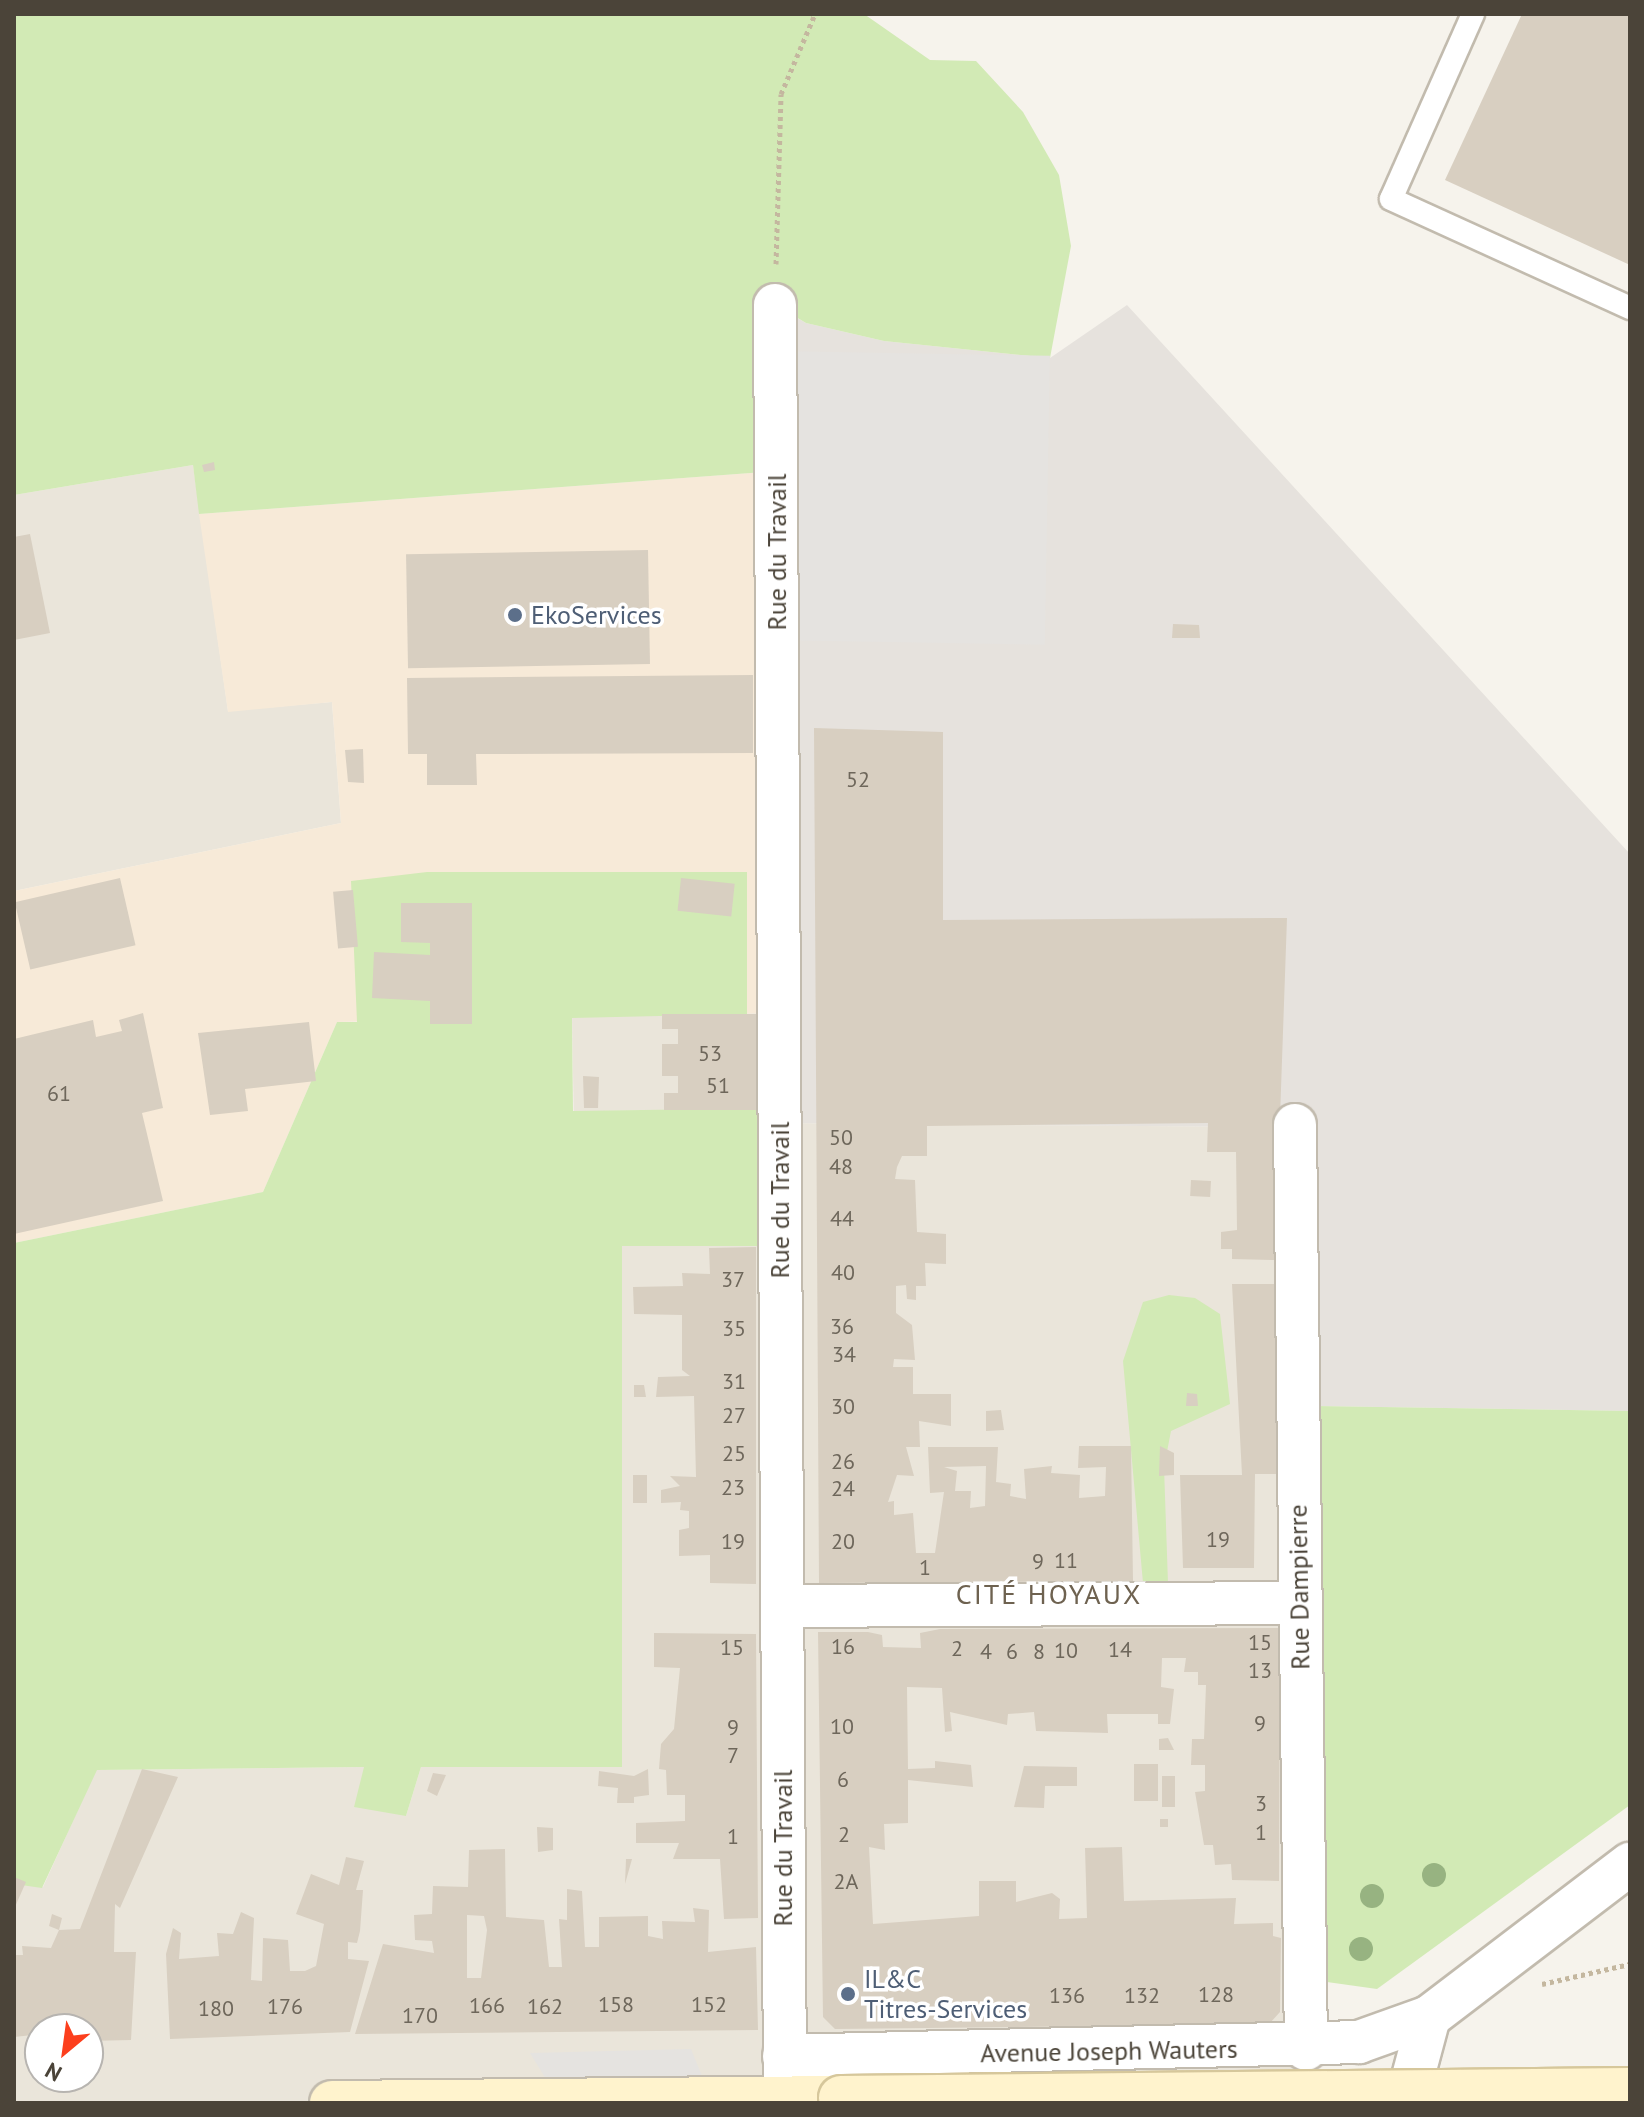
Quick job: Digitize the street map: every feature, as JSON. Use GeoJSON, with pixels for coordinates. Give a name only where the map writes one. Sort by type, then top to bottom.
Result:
{"type":"FeatureCollection","features":[{"type":"Feature","properties":{"kind":"main road","name":"Avenue Joseph Wauters"},"geometry":{"type":"LineString","coordinates":[[332,2103],[762,2087],[841,2098],[1630,2090]]}},
{"type":"Feature","properties":{"kind":"street","name":"Rue du Travail"},"geometry":{"type":"LineString","coordinates":[[762,2087],[782,1606],[775,305]]}},
{"type":"Feature","properties":{"kind":"street","name":"Rue Dampierre"},"geometry":{"type":"LineString","coordinates":[[1295,1125],[1306,2049]]}},
{"type":"Feature","properties":{"kind":"street"},"geometry":{"type":"LineString","coordinates":[[782,1606],[1299,1603]]}},
{"type":"Feature","properties":{"kind":"street","name":"Avenue Joseph Wauters"},"geometry":{"type":"LineString","coordinates":[[762,2087],[1306,2049],[1359,2042],[1429,2017],[1512,1959],[1630,1864]]}},
{"type":"Feature","properties":{"kind":"street"},"geometry":{"type":"LineString","coordinates":[[1406,2103],[1429,2017]]}},
{"type":"Feature","properties":{"kind":"lane"},"geometry":{"type":"LineString","coordinates":[[1473,14],[1391,199],[1630,308]]}},
{"type":"Feature","properties":{"kind":"path"},"geometry":{"type":"LineString","coordinates":[[775,305],[781,94],[815,14]]}},
{"type":"Feature","properties":{"kind":"path"},"geometry":{"type":"LineString","coordinates":[[1512,1959],[1534,1982],[1551,1985],[1630,1964]]}},
{"type":"Feature","properties":{"kind":"shaded area"},"geometry":{"type":"Polygon","coordinates":[[[775,305],[806,323],[884,341],[1050,358],[1127,305],[1630,854],[1630,1411],[1316,1406],[1267,1127],[780,1123],[775,305]]]}},
{"type":"Feature","properties":{"kind":"shaded area"},"geometry":{"type":"Polygon","coordinates":[[[776,351],[1050,356],[1045,645],[771,640],[776,351]]]}},
{"type":"Feature","properties":{"kind":"shaded area"},"geometry":{"type":"Polygon","coordinates":[[[193,465],[228,711],[332,702],[341,823],[14,891],[14,495],[193,465]]]}},
{"type":"Feature","properties":{"kind":"shaded area"},"geometry":{"type":"Polygon","coordinates":[[[776,471],[779,1013],[337,1022],[263,1192],[14,1243],[14,891],[341,823],[332,702],[228,712],[199,514],[776,471]]]}},
{"type":"Feature","properties":{"kind":"shaded area"},"geometry":{"type":"Polygon","coordinates":[[[779,1013],[781,1108],[574,1112],[572,1017],[779,1013]]]}},
{"type":"Feature","properties":{"kind":"shaded area"},"geometry":{"type":"Polygon","coordinates":[[[780,1123],[1277,1127],[1306,2049],[1269,2103],[14,2103],[14,1884],[43,1887],[96,1770],[365,1767],[406,1816],[421,1767],[622,1767],[622,1246],[780,1246],[780,1123]]]}},
{"type":"Feature","properties":{"kind":"shaded area"},"geometry":{"type":"Polygon","coordinates":[[[691,2049],[704,2081],[549,2084],[530,2053],[691,2049]]]}},
{"type":"Feature","properties":{"kind":"green space"},"geometry":{"type":"Polygon","coordinates":[[[14,14],[864,14],[930,60],[976,61],[1023,112],[1059,175],[1071,246],[1050,358],[884,341],[806,323],[776,305],[776,471],[199,514],[193,465],[14,495],[14,14]]]}},
{"type":"Feature","properties":{"kind":"green space"},"geometry":{"type":"Polygon","coordinates":[[[427,872],[747,872],[747,1014],[572,1018],[573,1111],[780,1108],[780,1246],[622,1246],[622,1767],[421,1767],[406,1816],[354,1807],[364,1767],[97,1770],[42,1888],[14,1884],[14,1243],[263,1192],[337,1022],[357,1022],[351,881],[427,872]]]}},
{"type":"Feature","properties":{"kind":"green space"},"geometry":{"type":"Polygon","coordinates":[[[1169,1295],[1195,1298],[1220,1314],[1230,1404],[1171,1431],[1164,1467],[1168,1583],[1143,1583],[1123,1361],[1143,1302],[1169,1295]]]}},
{"type":"Feature","properties":{"kind":"green space"},"geometry":{"type":"Polygon","coordinates":[[[1316,1406],[1630,1411],[1630,1805],[1377,1989],[1327,1982],[1316,1406]]]}},
{"type":"Feature","properties":{"kind":"building"},"geometry":{"type":"Polygon","coordinates":[[[1522,14],[1630,14],[1630,265],[1445,180],[1522,14]]]}},
{"type":"Feature","properties":{"kind":"building"},"geometry":{"type":"Polygon","coordinates":[[[214,462],[215,470],[204,472],[202,465],[214,462]]]}},
{"type":"Feature","properties":{"kind":"building"},"geometry":{"type":"Polygon","coordinates":[[[30,534],[50,633],[14,640],[14,537],[30,534]]]}},
{"type":"Feature","properties":{"kind":"building"},"geometry":{"type":"Polygon","coordinates":[[[648,550],[650,664],[408,668],[406,554],[648,550]]]}},
{"type":"Feature","properties":{"kind":"building"},"geometry":{"type":"Polygon","coordinates":[[[1173,624],[1199,625],[1200,638],[1172,638],[1173,624]]]}},
{"type":"Feature","properties":{"kind":"building"},"geometry":{"type":"Polygon","coordinates":[[[753,675],[753,753],[476,754],[477,785],[427,785],[427,754],[408,754],[407,678],[753,675]]]}},
{"type":"Feature","properties":{"kind":"building"},"geometry":{"type":"Polygon","coordinates":[[[814,728],[943,732],[943,920],[1287,918],[1275,1260],[1232,1259],[1232,1249],[1221,1249],[1221,1232],[1237,1230],[1236,1152],[1207,1152],[1208,1123],[927,1126],[927,1156],[902,1156],[895,1179],[915,1180],[917,1232],[946,1234],[946,1264],[925,1263],[926,1286],[916,1286],[916,1300],[907,1299],[906,1285],[896,1286],[896,1313],[912,1325],[915,1360],[894,1359],[893,1367],[913,1367],[913,1394],[951,1394],[951,1426],[919,1421],[920,1447],[906,1447],[914,1476],[897,1475],[888,1502],[894,1501],[894,1515],[913,1513],[916,1553],[935,1553],[944,1492],[930,1493],[928,1447],[998,1447],[996,1482],[1011,1484],[1010,1496],[1026,1499],[1024,1469],[1052,1466],[1051,1473],[1080,1475],[1079,1498],[1105,1496],[1106,1467],[1078,1468],[1079,1446],[1131,1446],[1133,1581],[819,1583],[814,728]],[[986,1466],[944,1467],[957,1471],[955,1491],[971,1491],[970,1508],[985,1506],[986,1466]]]}},
{"type":"Feature","properties":{"kind":"building"},"geometry":{"type":"Polygon","coordinates":[[[363,749],[364,783],[348,782],[345,750],[363,749]]]}},
{"type":"Feature","properties":{"kind":"building"},"geometry":{"type":"Polygon","coordinates":[[[120,878],[136,945],[30,970],[15,902],[120,878]]]}},
{"type":"Feature","properties":{"kind":"building"},"geometry":{"type":"Polygon","coordinates":[[[681,878],[735,884],[731,916],[678,911],[681,878]]]}},
{"type":"Feature","properties":{"kind":"building"},"geometry":{"type":"Polygon","coordinates":[[[353,890],[358,947],[338,949],[333,892],[353,890]]]}},
{"type":"Feature","properties":{"kind":"building"},"geometry":{"type":"Polygon","coordinates":[[[401,903],[472,903],[472,1024],[430,1024],[430,1001],[372,998],[374,952],[430,955],[430,943],[401,942],[401,903]]]}},
{"type":"Feature","properties":{"kind":"building"},"geometry":{"type":"Polygon","coordinates":[[[143,1013],[163,1108],[142,1113],[163,1201],[14,1234],[14,1039],[93,1020],[96,1037],[122,1031],[119,1020],[143,1013]]]}},
{"type":"Feature","properties":{"kind":"building"},"geometry":{"type":"Polygon","coordinates":[[[662,1014],[758,1014],[757,1110],[664,1110],[664,1093],[678,1093],[678,1076],[662,1076],[662,1044],[678,1044],[678,1029],[662,1029],[662,1014]]]}},
{"type":"Feature","properties":{"kind":"building"},"geometry":{"type":"Polygon","coordinates":[[[309,1022],[316,1081],[245,1089],[248,1111],[210,1115],[198,1033],[309,1022]]]}},
{"type":"Feature","properties":{"kind":"building"},"geometry":{"type":"Polygon","coordinates":[[[583,1076],[599,1077],[598,1108],[584,1108],[583,1076]]]}},
{"type":"Feature","properties":{"kind":"building"},"geometry":{"type":"Polygon","coordinates":[[[1191,1180],[1211,1181],[1210,1197],[1190,1196],[1191,1180]]]}},
{"type":"Feature","properties":{"kind":"building"},"geometry":{"type":"Polygon","coordinates":[[[756,1247],[756,1584],[710,1583],[710,1555],[679,1556],[679,1530],[689,1528],[689,1511],[680,1510],[681,1502],[661,1503],[661,1490],[680,1486],[670,1476],[696,1477],[694,1396],[656,1397],[658,1377],[690,1376],[682,1370],[682,1315],[634,1314],[633,1287],[683,1286],[682,1273],[710,1274],[709,1248],[756,1247]]]}},
{"type":"Feature","properties":{"kind":"building"},"geometry":{"type":"Polygon","coordinates":[[[1232,1284],[1280,1284],[1278,1474],[1255,1474],[1254,1568],[1183,1568],[1180,1475],[1242,1475],[1232,1284]]]}},
{"type":"Feature","properties":{"kind":"building"},"geometry":{"type":"Polygon","coordinates":[[[634,1385],[644,1385],[646,1397],[634,1397],[634,1385]]]}},
{"type":"Feature","properties":{"kind":"building"},"geometry":{"type":"Polygon","coordinates":[[[1187,1393],[1197,1394],[1198,1406],[1186,1406],[1187,1393]]]}},
{"type":"Feature","properties":{"kind":"building"},"geometry":{"type":"Polygon","coordinates":[[[1001,1410],[1004,1430],[986,1431],[986,1411],[1001,1410]]]}},
{"type":"Feature","properties":{"kind":"building"},"geometry":{"type":"Polygon","coordinates":[[[1160,1446],[1174,1453],[1174,1475],[1159,1476],[1160,1446]]]}},
{"type":"Feature","properties":{"kind":"building"},"geometry":{"type":"Polygon","coordinates":[[[633,1475],[647,1475],[647,1503],[633,1503],[633,1475]]]}},
{"type":"Feature","properties":{"kind":"building"},"geometry":{"type":"Polygon","coordinates":[[[1280,1628],[1279,1881],[1232,1880],[1231,1864],[1215,1865],[1213,1845],[1204,1845],[1195,1792],[1205,1791],[1205,1765],[1191,1765],[1192,1739],[1204,1739],[1206,1685],[1198,1685],[1198,1672],[1184,1672],[1186,1658],[1162,1658],[1161,1687],[1174,1689],[1170,1724],[1158,1724],[1158,1714],[1107,1714],[1108,1733],[1036,1731],[1034,1712],[1008,1714],[1007,1725],[950,1712],[952,1731],[945,1732],[942,1688],[907,1687],[908,1769],[935,1768],[935,1761],[971,1765],[973,1787],[908,1780],[908,1823],[884,1824],[885,1850],[869,1847],[873,1924],[979,1916],[979,1881],[1016,1881],[1016,1902],[1052,1893],[1060,1899],[1059,1919],[1087,1918],[1085,1848],[1122,1847],[1124,1901],[1236,1898],[1234,1924],[1273,1923],[1273,1936],[1281,1938],[1280,2012],[1269,2024],[835,2029],[823,2017],[818,1632],[868,1632],[882,1635],[883,1647],[921,1648],[920,1633],[940,1629],[1280,1628]]]}},
{"type":"Feature","properties":{"kind":"building"},"geometry":{"type":"Polygon","coordinates":[[[654,1633],[756,1634],[758,1918],[724,1919],[720,1859],[673,1859],[679,1843],[636,1843],[636,1823],[685,1821],[685,1795],[667,1795],[666,1770],[659,1769],[661,1744],[674,1729],[680,1668],[654,1667],[654,1633]]]}},
{"type":"Feature","properties":{"kind":"building"},"geometry":{"type":"Polygon","coordinates":[[[1168,1738],[1174,1750],[1159,1750],[1159,1739],[1168,1738]]]}},
{"type":"Feature","properties":{"kind":"building"},"geometry":{"type":"Polygon","coordinates":[[[1134,1764],[1158,1764],[1158,1801],[1134,1801],[1134,1764]]]}},
{"type":"Feature","properties":{"kind":"building"},"geometry":{"type":"Polygon","coordinates":[[[1024,1766],[1077,1767],[1077,1786],[1045,1786],[1044,1808],[1014,1807],[1024,1766]]]}},
{"type":"Feature","properties":{"kind":"building"},"geometry":{"type":"Polygon","coordinates":[[[142,1769],[178,1777],[120,1908],[115,1904],[114,1952],[136,1952],[131,2040],[104,2041],[104,2013],[24,2013],[24,2036],[14,2037],[14,1955],[23,1955],[22,1946],[51,1948],[59,1930],[80,1929],[142,1769]]]}},
{"type":"Feature","properties":{"kind":"building"},"geometry":{"type":"Polygon","coordinates":[[[648,1769],[649,1795],[634,1797],[634,1803],[617,1803],[618,1788],[598,1786],[599,1771],[634,1776],[648,1769]]]}},
{"type":"Feature","properties":{"kind":"building"},"geometry":{"type":"Polygon","coordinates":[[[433,1773],[446,1775],[437,1796],[427,1791],[433,1773]]]}},
{"type":"Feature","properties":{"kind":"building"},"geometry":{"type":"Polygon","coordinates":[[[1162,1776],[1175,1776],[1175,1807],[1162,1807],[1162,1776]]]}},
{"type":"Feature","properties":{"kind":"building"},"geometry":{"type":"Polygon","coordinates":[[[1160,1819],[1168,1819],[1168,1827],[1160,1827],[1160,1819]]]}},
{"type":"Feature","properties":{"kind":"building"},"geometry":{"type":"Polygon","coordinates":[[[537,1827],[553,1828],[553,1850],[538,1852],[537,1827]]]}},
{"type":"Feature","properties":{"kind":"building"},"geometry":{"type":"Polygon","coordinates":[[[505,1849],[506,1917],[544,1920],[549,1967],[562,1967],[559,1919],[567,1920],[567,1889],[582,1891],[585,1947],[599,1947],[599,1917],[648,1916],[648,1936],[663,1939],[662,1921],[695,1922],[693,1908],[709,1910],[708,1952],[756,1947],[758,2030],[355,2034],[383,1944],[434,1953],[432,1941],[415,1940],[414,1915],[432,1914],[433,1886],[468,1887],[469,1850],[505,1849]],[[467,1915],[467,1978],[481,1978],[487,1930],[484,1916],[467,1915]]]}},
{"type":"Feature","properties":{"kind":"building"},"geometry":{"type":"Polygon","coordinates":[[[346,1857],[364,1861],[356,1890],[363,1890],[360,1931],[357,1943],[348,1942],[348,1959],[369,1961],[350,2032],[170,2039],[166,1954],[173,1928],[181,1933],[179,1959],[219,1956],[217,1933],[233,1934],[241,1912],[254,1918],[251,1980],[262,1981],[263,1938],[288,1940],[290,1971],[305,1971],[316,1966],[324,1924],[296,1914],[311,1874],[339,1885],[346,1857]]]}},
{"type":"Feature","properties":{"kind":"building"},"geometry":{"type":"Polygon","coordinates":[[[626,1859],[632,1859],[625,1884],[626,1859]]]}},
{"type":"Feature","properties":{"kind":"building"},"geometry":{"type":"Polygon","coordinates":[[[14,1877],[26,1882],[14,1909],[14,1877]]]}},
{"type":"Feature","properties":{"kind":"building"},"geometry":{"type":"Polygon","coordinates":[[[52,1914],[62,1918],[59,1930],[49,1926],[52,1914]]]}},
{"type":"Feature","properties":{"kind":"place","name":"EkoServices"},"geometry":{"type":"Point","coordinates":[515,615]}},
{"type":"Feature","properties":{"kind":"place","name":"IL&C Titres-Services"},"geometry":{"type":"Point","coordinates":[848,1994]}},
{"type":"Feature","properties":{"kind":"district","name":"CITÉ HOYAUX"},"geometry":{"type":"Point","coordinates":[1049,1594]}}]}
